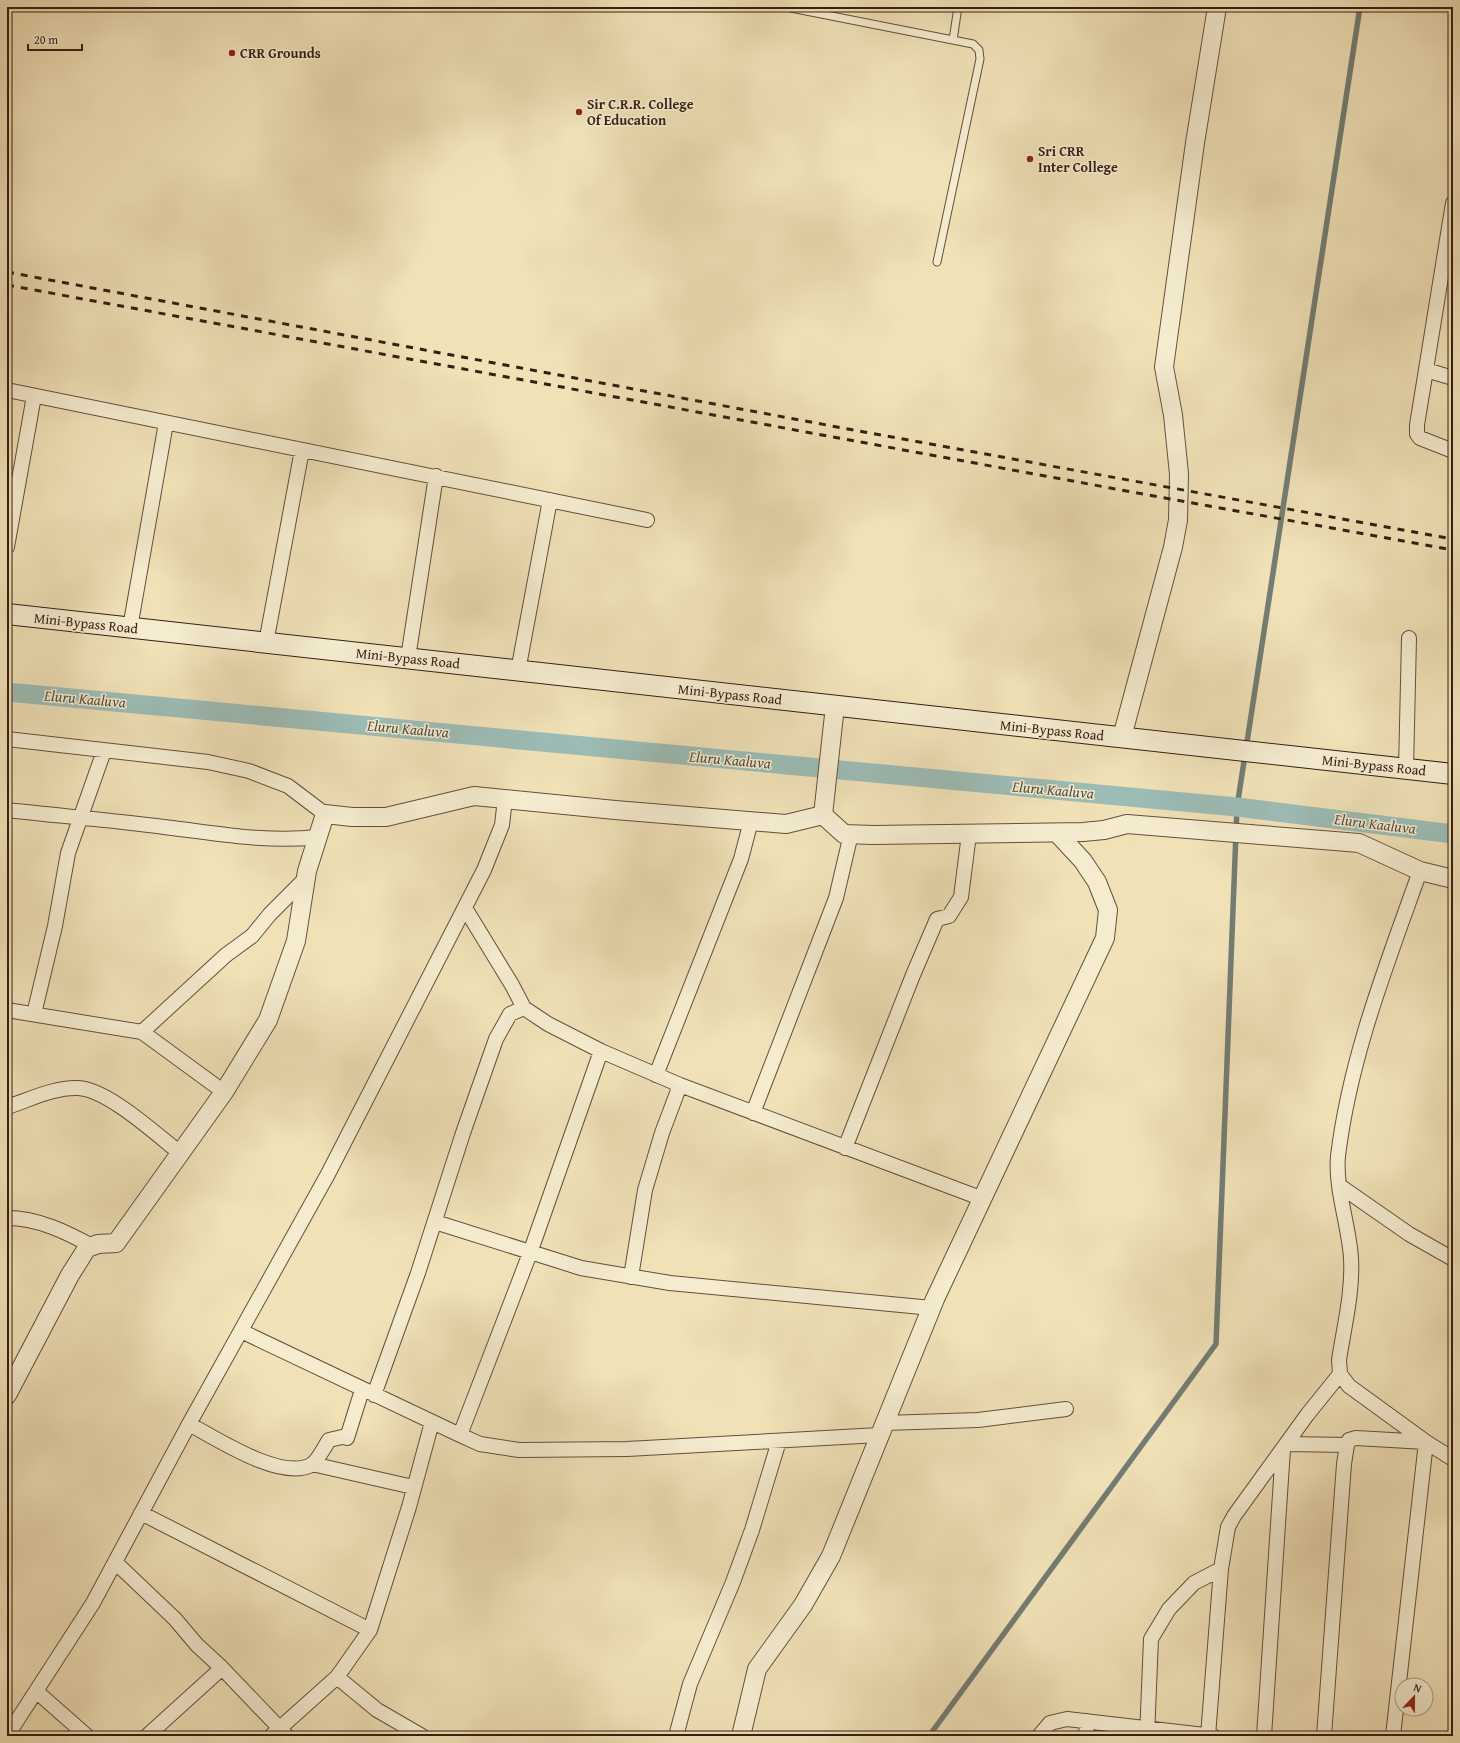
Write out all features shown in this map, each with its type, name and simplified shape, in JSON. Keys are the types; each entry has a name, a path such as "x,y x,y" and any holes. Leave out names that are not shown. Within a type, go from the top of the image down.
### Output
{"main road":[{"name":"Mini-Bypass Road","path":"7,614 1453,774"}],"street":[{"path":"1126,738 1173,547 1178,520 1179,474 1177,448 1173,415 1164,367 1195,143 1217,7"},
{"path":"1453,203 1417,425 1417,434 1420,438 1453,451"},
{"path":"1426,370 1453,378"},
{"path":"7,390 647,520"},
{"path":"7,548 34,396"},
{"path":"130,628 166,422"},
{"path":"266,643 302,450"},
{"path":"408,658 436,476"},
{"path":"518,671 550,500"},
{"path":"1406,769 1409,638"},
{"path":"823,815 835,706"},
{"path":"7,738 104,751 208,762 249,771 288,786 325,814 352,817 386,816 474,796 786,824 823,815"},
{"path":"34,1014 55,926 68,854 104,751"},
{"path":"7,1736 93,1603 189,1424 328,1174 484,870 502,825 505,799"},
{"path":"7,810 164,827 236,838 293,840 318,837"},
{"path":"7,1395 70,1274 87,1248 92,1246 116,1244 224,1092 268,1020 296,941 306,878 325,814"},
{"path":"823,815 844,834 1057,833 1104,830 1127,824 1359,843 1420,871 1453,879"},
{"path":"656,1075 741,859 751,821"},
{"path":"741,1736 757,1669 803,1605 831,1556 881,1429 932,1308 1105,938 1108,910 1097,882 1083,861 1057,833"},
{"path":"753,1113 836,898 852,834"},
{"path":"845,1148 913,975 937,919 949,916 960,897 969,834"},
{"path":"1420,871 1359,1049 1351,1081 1338,1158 1340,1186 1351,1256 1352,1274 1339,1360 1340,1374 1349,1386 1426,1442 1453,1459"},
{"path":"142,1032 215,965 252,936 270,914 306,878"},
{"path":"465,908 512,985 524,1008 548,1024 601,1051 680,1085 983,1199"},
{"path":"189,1424 256,1460 281,1468 302,1468 312,1464 329,1440 342,1437 347,1438 368,1392 418,1272 462,1133 496,1039 510,1014 524,1008"},
{"path":"7,1010 142,1032 224,1092"},
{"path":"460,1435 530,1253 601,1051"},
{"path":"631,1276 645,1190 662,1133 680,1085"},
{"path":"7,1107 56,1091 78,1088 97,1093 123,1108 180,1153"},
{"path":"1340,1186 1409,1234 1453,1259"},
{"path":"7,1218 37,1222 63,1230 92,1246"},
{"path":"435,1222 581,1268 670,1283 932,1308"},
{"path":"241,1331 480,1444 519,1450 627,1449 779,1441 1066,1409"},
{"path":"1039,1736 1050,1723 1067,1719 1087,1721 1147,1732 1210,1736 1221,1569 1228,1528 1234,1516 1307,1415 1340,1374"},
{"path":"115,1562 175,1619 197,1646 222,1668 279,1733 337,1677 370,1630 409,1507 413,1487 432,1422"},
{"path":"1324,1736 1344,1464 1347,1445 1349,1440 1356,1438 1426,1442"},
{"path":"676,1736 690,1684 733,1582 752,1530 779,1441"},
{"path":"1393,1736 1426,1442"},
{"path":"1285,1446 1347,1445"},
{"path":"1264,1736 1285,1446"},
{"path":"312,1464 413,1487"},
{"path":"141,1513 370,1630"},
{"path":"1147,1732 1152,1640 1169,1609 1194,1583 1221,1569"},
{"path":"147,1736 222,1668"},
{"path":"337,1677 377,1710 422,1736"},
{"path":"36,1691 87,1736"},
{"path":"1086,1736 1087,1721"}],"lane":[{"path":"789,7 972,44 979,50 980,59 937,262"},
{"path":"953,40 958,7"}],"waterway":[{"path":"929,1736 1216,1344 1237,807 1360,7"},
{"name":"Eluru Kaaluva","path":"7,692 1237,807 1453,834"}],"railway":[{"path":"7,272 864,432 1453,539"},
{"path":"7,285 1453,550"}],"place":[{"name":"CRR Grounds","path":"232,53"},
{"name":"Sir C.R.R. College Of Education","path":"579,112"},
{"name":"Sri CRR Inter College","path":"1030,159"}]}
